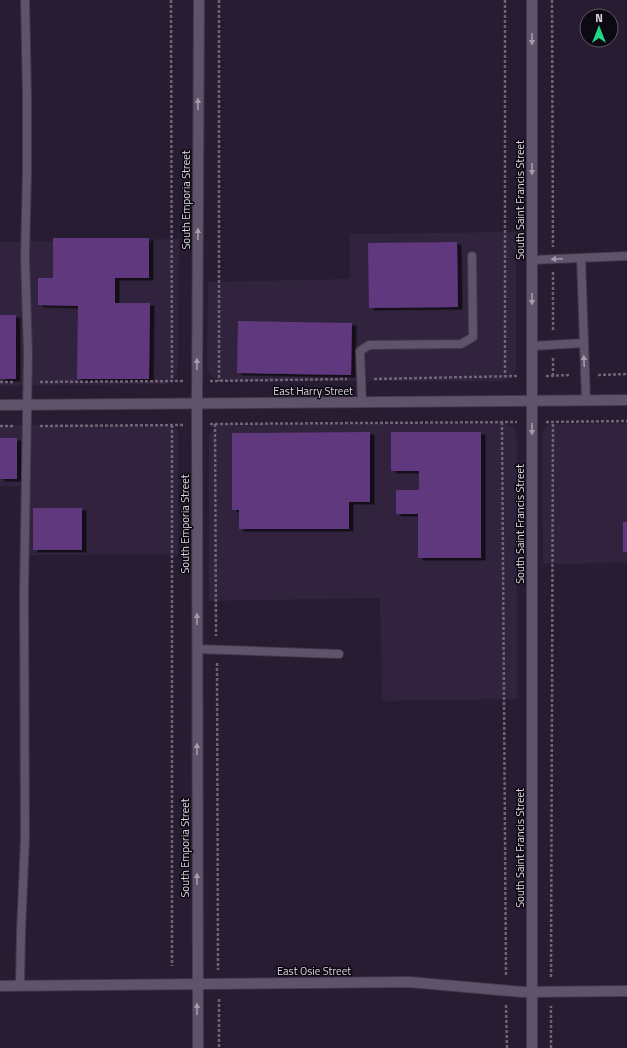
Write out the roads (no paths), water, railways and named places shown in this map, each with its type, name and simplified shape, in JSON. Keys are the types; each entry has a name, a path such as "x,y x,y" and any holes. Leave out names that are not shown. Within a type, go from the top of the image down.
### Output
{"street":[{"name":"South Emporia Street","path":"198,1048 196,404 199,0"},
{"name":"South Saint Francis Street","path":"532,0 532,1048"},
{"name":"East Harry Street","path":"0,405 627,400"},
{"name":"East Osie Street","path":"0,986 409,982 532,992 627,991"}],"lane":[{"path":"20,985 25,838 24,593 28,382 25,258 28,173 28,95 25,0"},
{"path":"362,402 360,351 369,345 462,344 473,337 472,256"},
{"path":"532,260 627,256"},
{"path":"581,258 586,400"},
{"path":"532,346 584,342"},
{"path":"197,649 339,654"}]}
